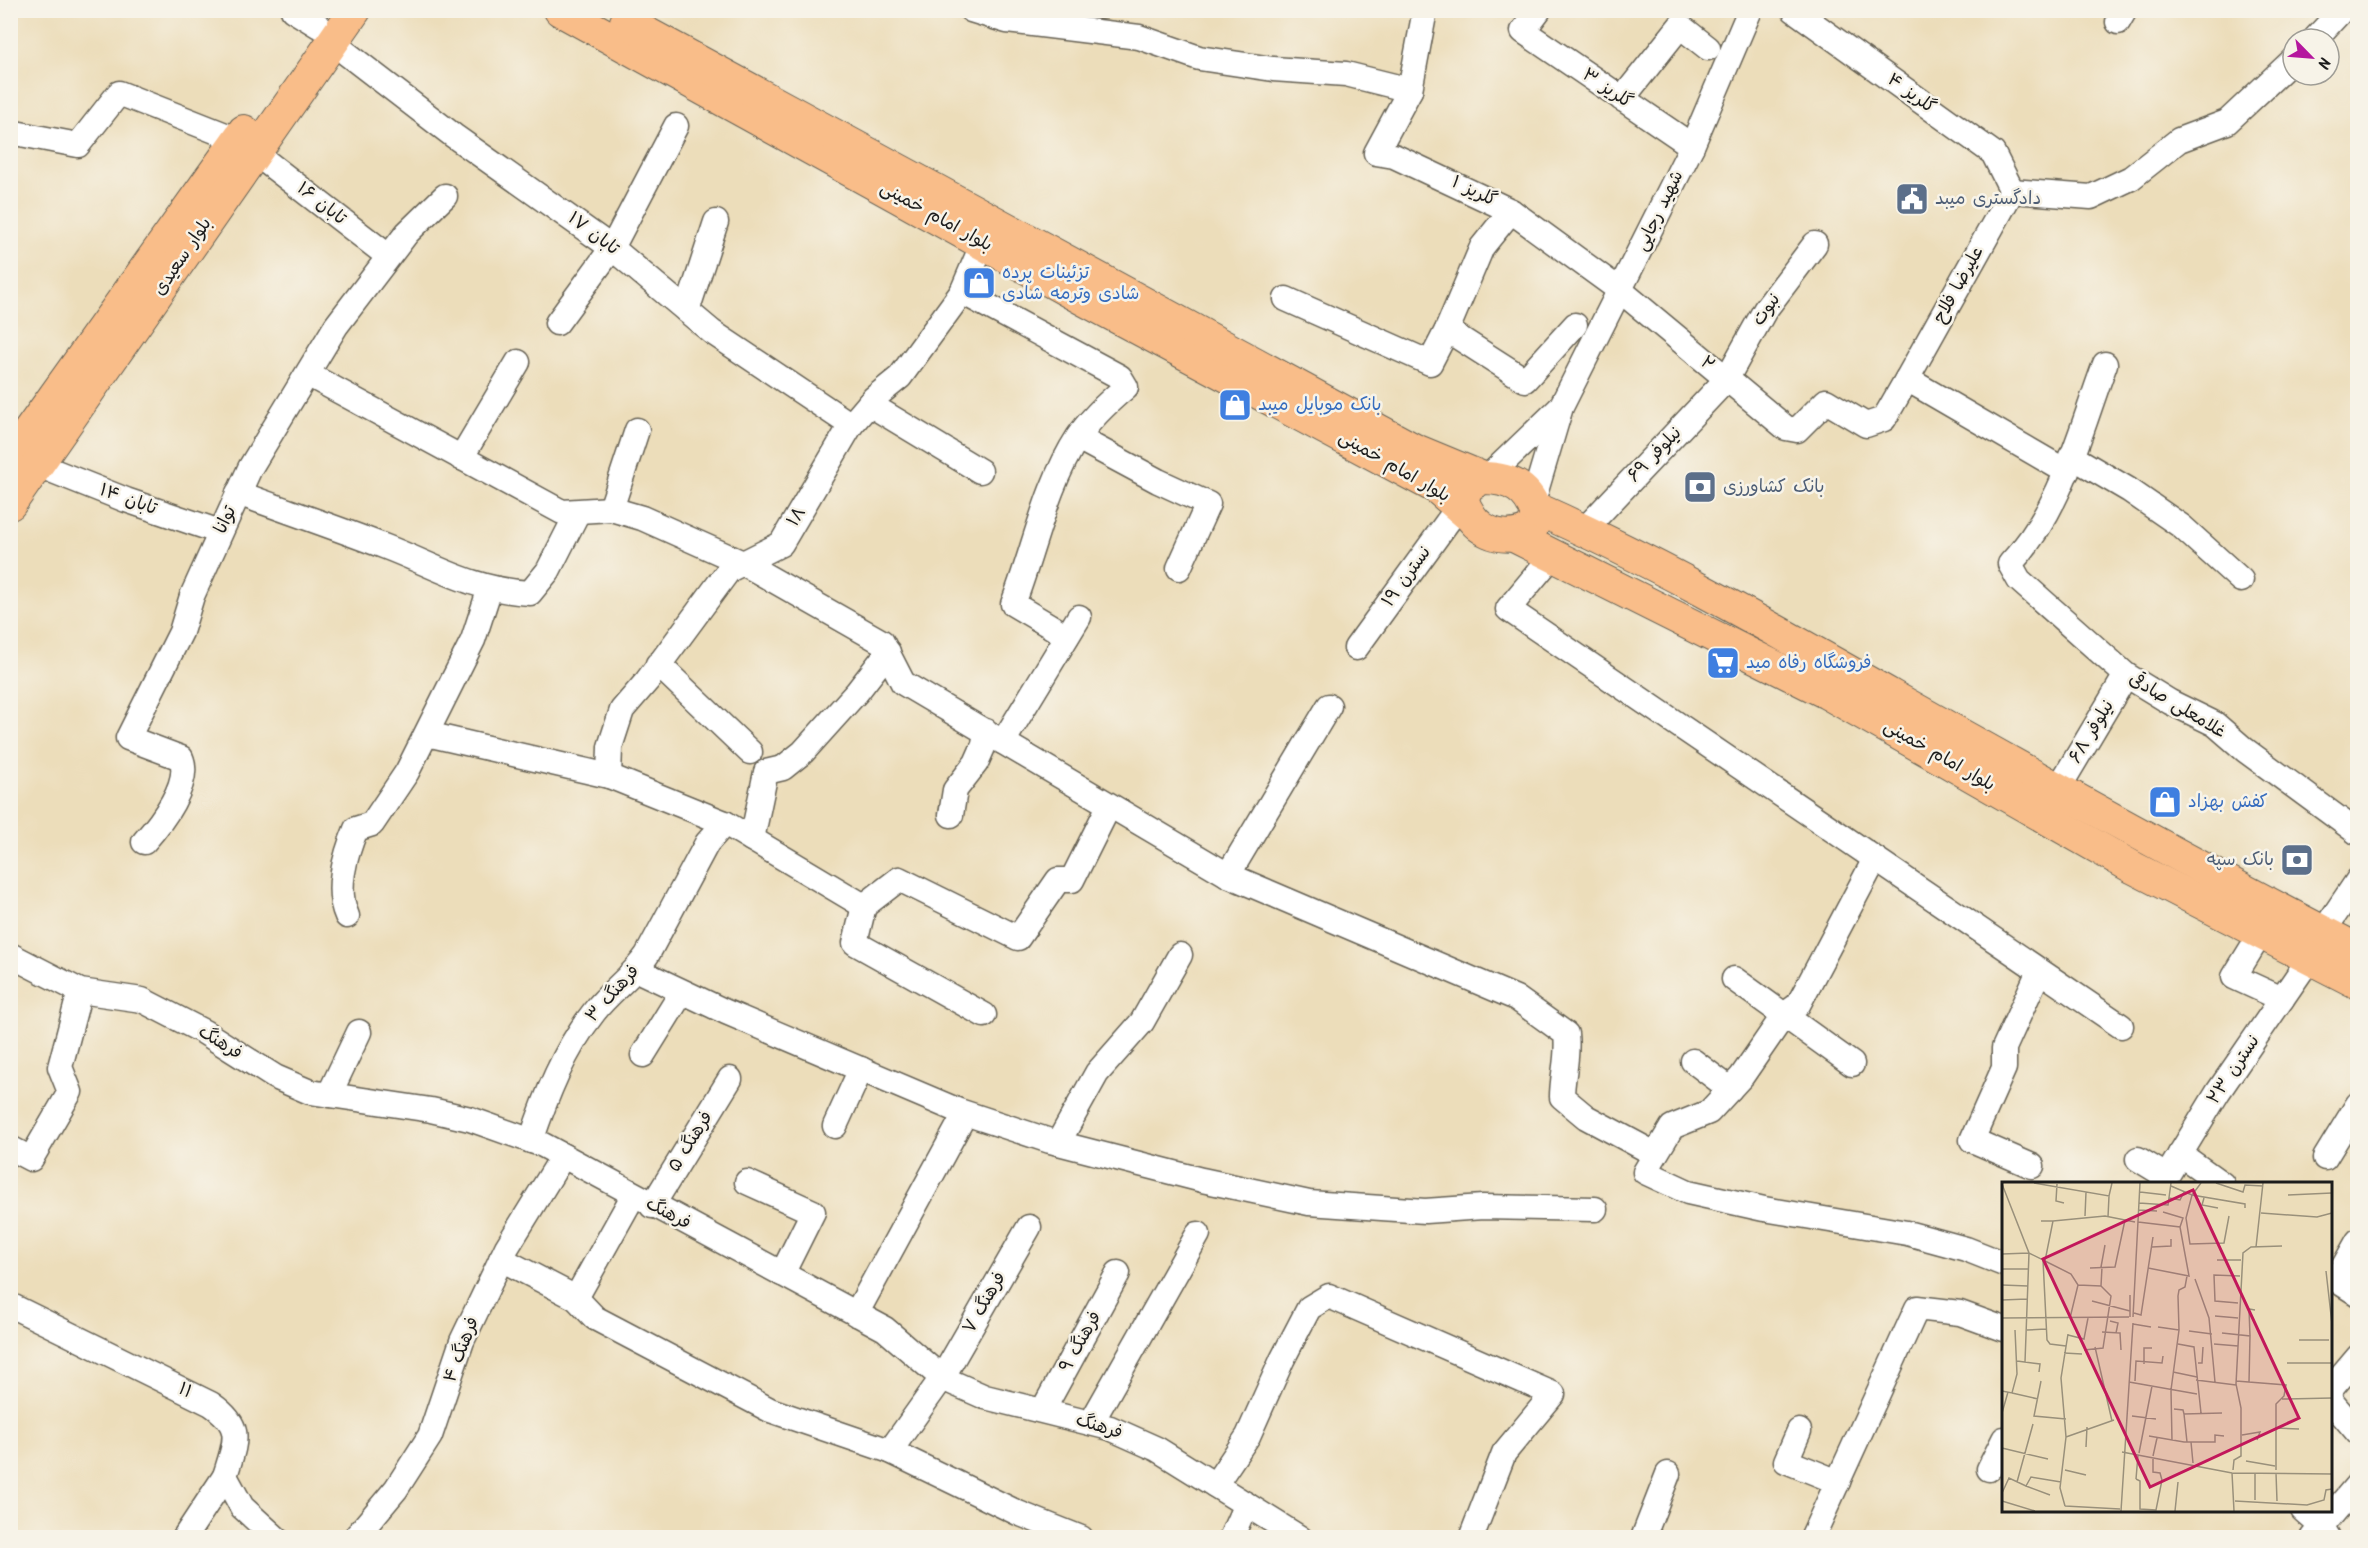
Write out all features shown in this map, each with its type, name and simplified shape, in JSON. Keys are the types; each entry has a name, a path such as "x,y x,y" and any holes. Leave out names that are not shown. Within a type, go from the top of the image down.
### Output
{"main road":[{"name":"بلوار سعیدی","path":"10,504 24,462 246,146 318,22 355,10"},
{"name":"بلوار امام خمینی","path":"560,10 983,243 1437,488 1463,509"},
{"name":"بلوار امام خمینی","path":"605,10 1413,449 1485,478"},
{"path":"1485,478 1502,478 1521,487 1534,504 1537,516 1531,530 1516,537 1498,536 1479,528 1463,509 1462,498 1469,484 1485,478"},
{"name":"بلوار امام خمینی","path":"1534,504 1792,640 2180,859 2316,945 2358,983"},
{"name":"بلوار امام خمینی","path":"1516,537 1827,693 2134,868 2260,933 2316,945 2358,950"}],"street":[{"path":"971,10 1007,21 1139,37 1199,58 1273,69 1346,74 1410,90 1425,10"},
{"name":"گلریز ۳","path":"1539,10 1523,31 1692,146"},
{"name":"شهید رجایی","path":"1561,407 1692,146 1750,10"},
{"name":"گلریز ۴","path":"1794,10 1993,153 2012,191"},
{"path":"2327,27 2344,10 2358,19"},
{"name":"تابان ۱۷","path":"318,22 454,136 612,248 712,332 851,425"},
{"path":"1622,99 1680,26 1708,48"},
{"path":"2012,191 2091,197 2131,178 2179,141 2227,122 2281,71"},
{"name":"گلریز ۱","path":"1410,90 1376,153 1394,156 1511,211 1621,291"},
{"name":"تابان ۱۶","path":"10,132 78,145 119,93 246,146 388,256"},
{"path":"557,323 612,248 676,126"},
{"name":"علیرضا فلاح","path":"1797,430 1826,401 1866,425 1884,419 2012,191"},
{"name":"توانا","path":"144,842 169,808 181,784 185,767 181,758 128,738 181,632 192,596 238,492 250,468 309,375 336,326 407,232 445,196"},
{"path":"1286,299 1430,363 1447,330 1482,247 1511,211"},
{"path":"687,311 716,222"},
{"name":"۱۸","path":"609,776 610,747 622,710 729,570 781,544 851,425 869,404 900,377 962,292 983,243"},
{"name":"نبوت","path":"1726,380 1765,310 1815,244"},
{"name":"۲","path":"1621,291 1786,428 1797,430"},
{"path":"951,815 955,790 976,763 984,745 995,736 1073,626 1013,604 1048,502 1078,438 1100,411 1126,387 1120,377 962,292"},
{"path":"1447,330 1525,380 1575,325"},
{"path":"461,458 518,362"},
{"path":"2069,464 2105,364"},
{"path":"309,375 562,512 611,509 642,518 745,564 882,642 903,683 1228,874 1516,998 1566,1034 1569,1056 1562,1078 1562,1097 1586,1117 1655,1154"},
{"path":"1907,379 2069,464 2129,490 2181,526 2241,580"},
{"name":"نیلوفر ۶۹","path":"1584,530 1726,380"},
{"path":"869,404 980,471"},
{"path":"1485,478 1561,407"},
{"path":"1534,504 1561,407"},
{"path":"611,509 637,430"},
{"path":"1078,438 1158,482 1208,504 1179,568"},
{"name":"تابان ۱۴","path":"24,462 220,532"},
{"name":"غلامعلی صادقی","path":"2069,464 2063,484 2031,541 2010,564 2019,580 2126,675 2170,702 2215,724 2245,750 2358,833"},
{"path":"238,492 387,547 461,580 490,588 530,593 548,571 578,512"},
{"name":"نسترن ۱۹","path":"1356,648 1463,509"},
{"path":"1553,555 1508,609 2121,1026"},
{"path":"347,916 340,901 343,871 356,830 372,824 407,772 427,734 441,699 473,640 490,588"},
{"path":"752,839 766,772 783,768 803,752 857,692 888,652"},
{"path":"658,664 750,752"},
{"name":"نیلوفر ۶۸","path":"2058,789 2126,675"},
{"path":"1228,874 1329,706"},
{"path":"427,734 609,776 725,823 864,906"},
{"path":"984,1015 855,943 864,906 899,879 1018,938 1058,880 1072,880 1109,806"},
{"name":"فرهنگ ۳","path":"531,1141 546,1097 567,1055 593,1014 613,989 637,970 707,843 725,823"},
{"path":"1875,859 1798,1005 1784,1015 1730,1089 1709,1112 1672,1127 1645,1172 1688,1192 1764,1209 1907,1233 1966,1249 2002,1263"},
{"name":"نسترن ۲۳","path":"2164,1180 2358,880"},
{"path":"2260,933 2234,977 2282,999"},
{"name":"فرهنگ","path":"10,955 80,991 142,1000 204,1032 275,1077 310,1092 431,1110 470,1119 531,1141 885,1329 942,1378 986,1397 1092,1423 1157,1449 1300,1538"},
{"path":"1058,1143 1097,1073 1142,1022 1180,955"},
{"path":"637,970 682,992 965,1114 1058,1143 1309,1203 1425,1210 1483,1207 1595,1209"},
{"path":"2032,1166 1972,1140 2004,1068 2004,1048 2039,971"},
{"path":"1734,979 1852,1064"},
{"path":"10,1148 31,1159 70,1092 60,1067 80,991"},
{"path":"643,1055 682,992"},
{"path":"329,1095 359,1032"},
{"path":"1693,1061 1730,1089"},
{"path":"834,1126 861,1069"},
{"name":"فرهنگ ۵","path":"576,1298 642,1201 730,1079"},
{"path":"2325,1158 2358,1104"},
{"path":"856,1314 965,1114"},
{"path":"2180,1154 2219,1182"},
{"name":"فرهنگ ۴","path":"355,1538 396,1489 430,1436 462,1341 501,1259 563,1156"},
{"path":"2138,1159 2164,1180"},
{"path":"747,1182 813,1212 782,1274"},
{"name":"فرهنگ ۷","path":"890,1451 942,1378 1029,1227"},
{"path":"1092,1423 1198,1234"},
{"path":"2358,1241 2336,1280 2358,1294"},
{"path":"501,1259 576,1298 595,1318 770,1410 890,1451 1018,1513 1081,1538"},
{"name":"فرهنگ ۹","path":"1043,1410 1118,1274"},
{"path":"1215,1485 1248,1436 1281,1360 1309,1308 1329,1296 1553,1394 1504,1453 1471,1538"},
{"name":"۱۱","path":"10,1305 211,1404 229,1416 235,1430 225,1476"},
{"path":"1812,1538 1917,1308 1960,1313 2002,1328"},
{"path":"2332,1389 2358,1357"},
{"path":"2332,1401 2358,1433"},
{"path":"1799,1431 1786,1461 1838,1482"},
{"path":"1989,1469 2002,1443"},
{"path":"1643,1538 1668,1474"},
{"path":"184,1538 225,1476 242,1507 276,1538"},
{"path":"2304,1512 2320,1534 2358,1484"},
{"path":"1231,1538 1246,1504"}],"place":[{"name":"دادگستری میبد","path":"1912,199"},
{"name":"تزئینات پرده شادی وترمه شادی","path":"979,283"},
{"name":"بانک موبایل میبد","path":"1235,405"},
{"name":"بانک کشاورزی","path":"1700,487"},
{"name":"فروشگاه رفاه مید","path":"1723,663"},
{"name":"کفش بهزاد","path":"2165,802"},
{"name":"بانک سپه","path":"2297,860"}]}
